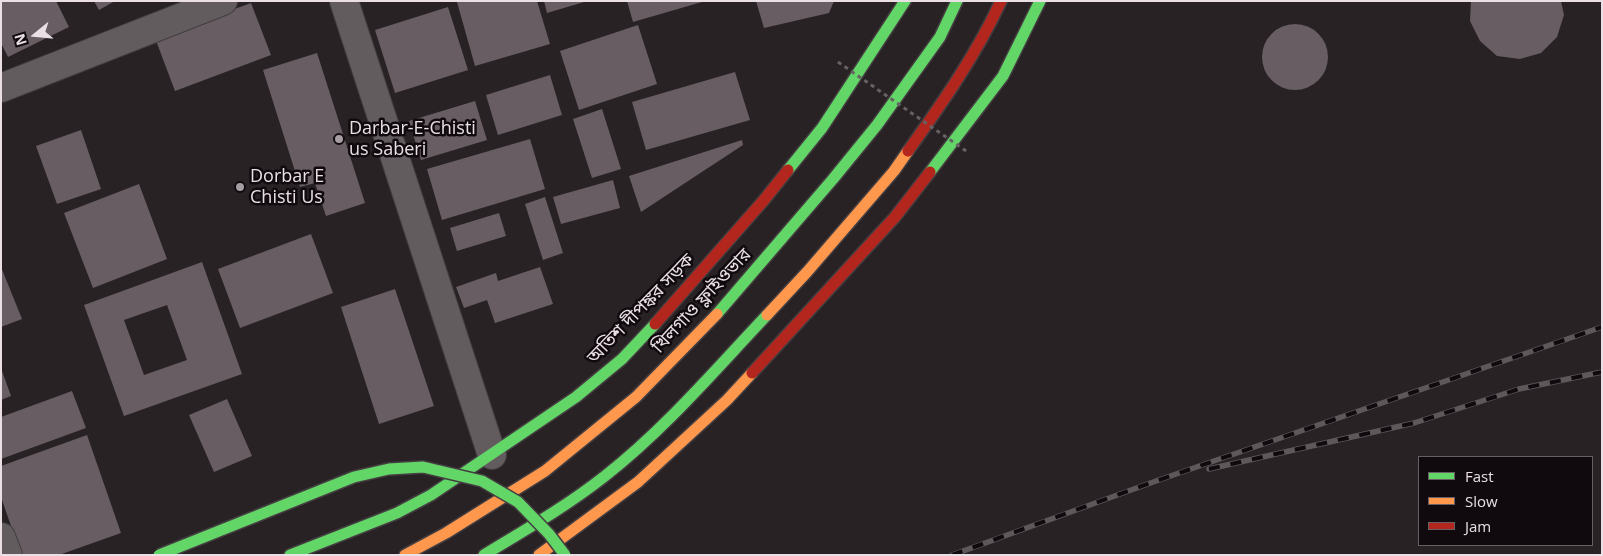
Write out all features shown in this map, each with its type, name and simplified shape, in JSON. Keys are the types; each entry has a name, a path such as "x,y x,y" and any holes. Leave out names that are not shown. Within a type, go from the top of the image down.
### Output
{"main road":[{"name":"অতিশ দীপঙ্কর সড়ক","path":"290,555 397,513 431,495 582,392 622,359 662,317 764,200 822,128 905,1"},
{"name":"খিলগাও ফ্লাইওভার","path":"405,555 446,533 545,471 636,397 718,314 877,125 940,37 957,1"},
{"path":"484,555 549,516 605,476 671,418 808,272 894,171 952,89 988,29 1001,1"},
{"path":"539,555 638,482 726,400 895,217 1003,76 1040,1"},
{"path":"159,555 354,477 389,469 423,467 482,481 518,502 550,534 565,555"}],"street":[{"path":"1,88 223,1"},
{"path":"348,2 492,455"},
{"path":"1,537 8,555"}],"path":[{"path":"838,62 968,154"}],"building":[{"path":"1,1 56,1 69,27 8,57 1,43"},
{"path":"94,1 115,1 99,10"},
{"path":"537,1 550,44 475,66 457,2"},
{"path":"544,1 584,1 584,2 547,13"},
{"path":"627,1 702,1 702,2 633,22"},
{"path":"756,1 834,1 829,13 764,28"},
{"path":"1471,1 1561,1 1564,15 1557,37 1541,53 1520,59 1497,56 1480,41 1470,21"},
{"path":"251,3 271,55 175,91 155,38"},
{"path":"448,7 468,70 395,93 375,30"},
{"path":"1295,24 1308,27 1318,34 1325,44 1328,57 1325,70 1318,80 1308,87 1295,90 1282,87 1272,80 1265,70 1262,57 1265,44 1272,34 1282,27"},
{"path":"638,25 657,84 579,110 560,51"},
{"path":"317,53 365,203 326,216 315,183 300,187 263,70"},
{"path":"735,72 750,120 646,150 632,102"},
{"path":"550,75 562,115 498,135 486,95"},
{"path":"475,101 487,140 421,160 409,121"},
{"path":"602,109 621,169 592,178 573,119"},
{"path":"81,130 101,189 57,204 36,146"},
{"path":"530,139 545,189 442,220 427,169"},
{"path":"742,140 743,145 641,212 629,176"},
{"path":"613,180 620,208 561,224 553,197"},
{"path":"139,184 167,259 93,288 64,213"},
{"path":"545,197 563,253 543,260 525,204"},
{"path":"499,213 506,236 457,251 450,228"},
{"path":"311,234 333,293 240,328 218,269"},
{"path":"202,262 242,374 124,416 84,305","holes":["167,305 187,360 144,375 124,320"]},
{"path":"1,267 22,319 1,327"},
{"path":"540,267 553,304 495,323 487,300 464,308 456,287 496,273 498,281"},
{"path":"395,289 434,406 379,424 341,307"},
{"path":"1,368 11,396 1,400"},
{"path":"72,391 86,428 1,459 1,417"},
{"path":"227,399 252,456 214,472 189,415"},
{"path":"87,435 121,533 59,555 21,555 1,497 1,466"}],"railway":[{"path":"952,555 1156,481 1602,327"},
{"path":"1209,469 1414,423 1519,389 1602,372"}],"traffic: fast":[{"path":"788,170 822,128 905,1"},
{"path":"717,314 877,125 940,37 957,1"},
{"path":"930,172 1003,76 1040,1"},
{"path":"484,555 576,497 627,458 669,419 767,315"},
{"path":"290,555 397,513 431,495 576,397 622,359 655,324"},
{"path":"159,555 354,477 389,469 423,467 482,481 518,502 549,534 565,555"}],"traffic: slow":[{"path":"767,315 807,272 894,171 908,151"},
{"path":"405,555 446,533 545,471 636,397 717,314"},
{"path":"539,555 638,482 727,400 752,373"}],"traffic: jam":[{"path":"908,151 970,59 1001,1"},
{"path":"655,324 788,170"},
{"path":"752,373 895,217 930,172"}],"place":[{"name":"Darbar-E-Chisti us Saberi","path":"339,139"},
{"name":"Dorbar E Chisti Us","path":"240,187"}]}
